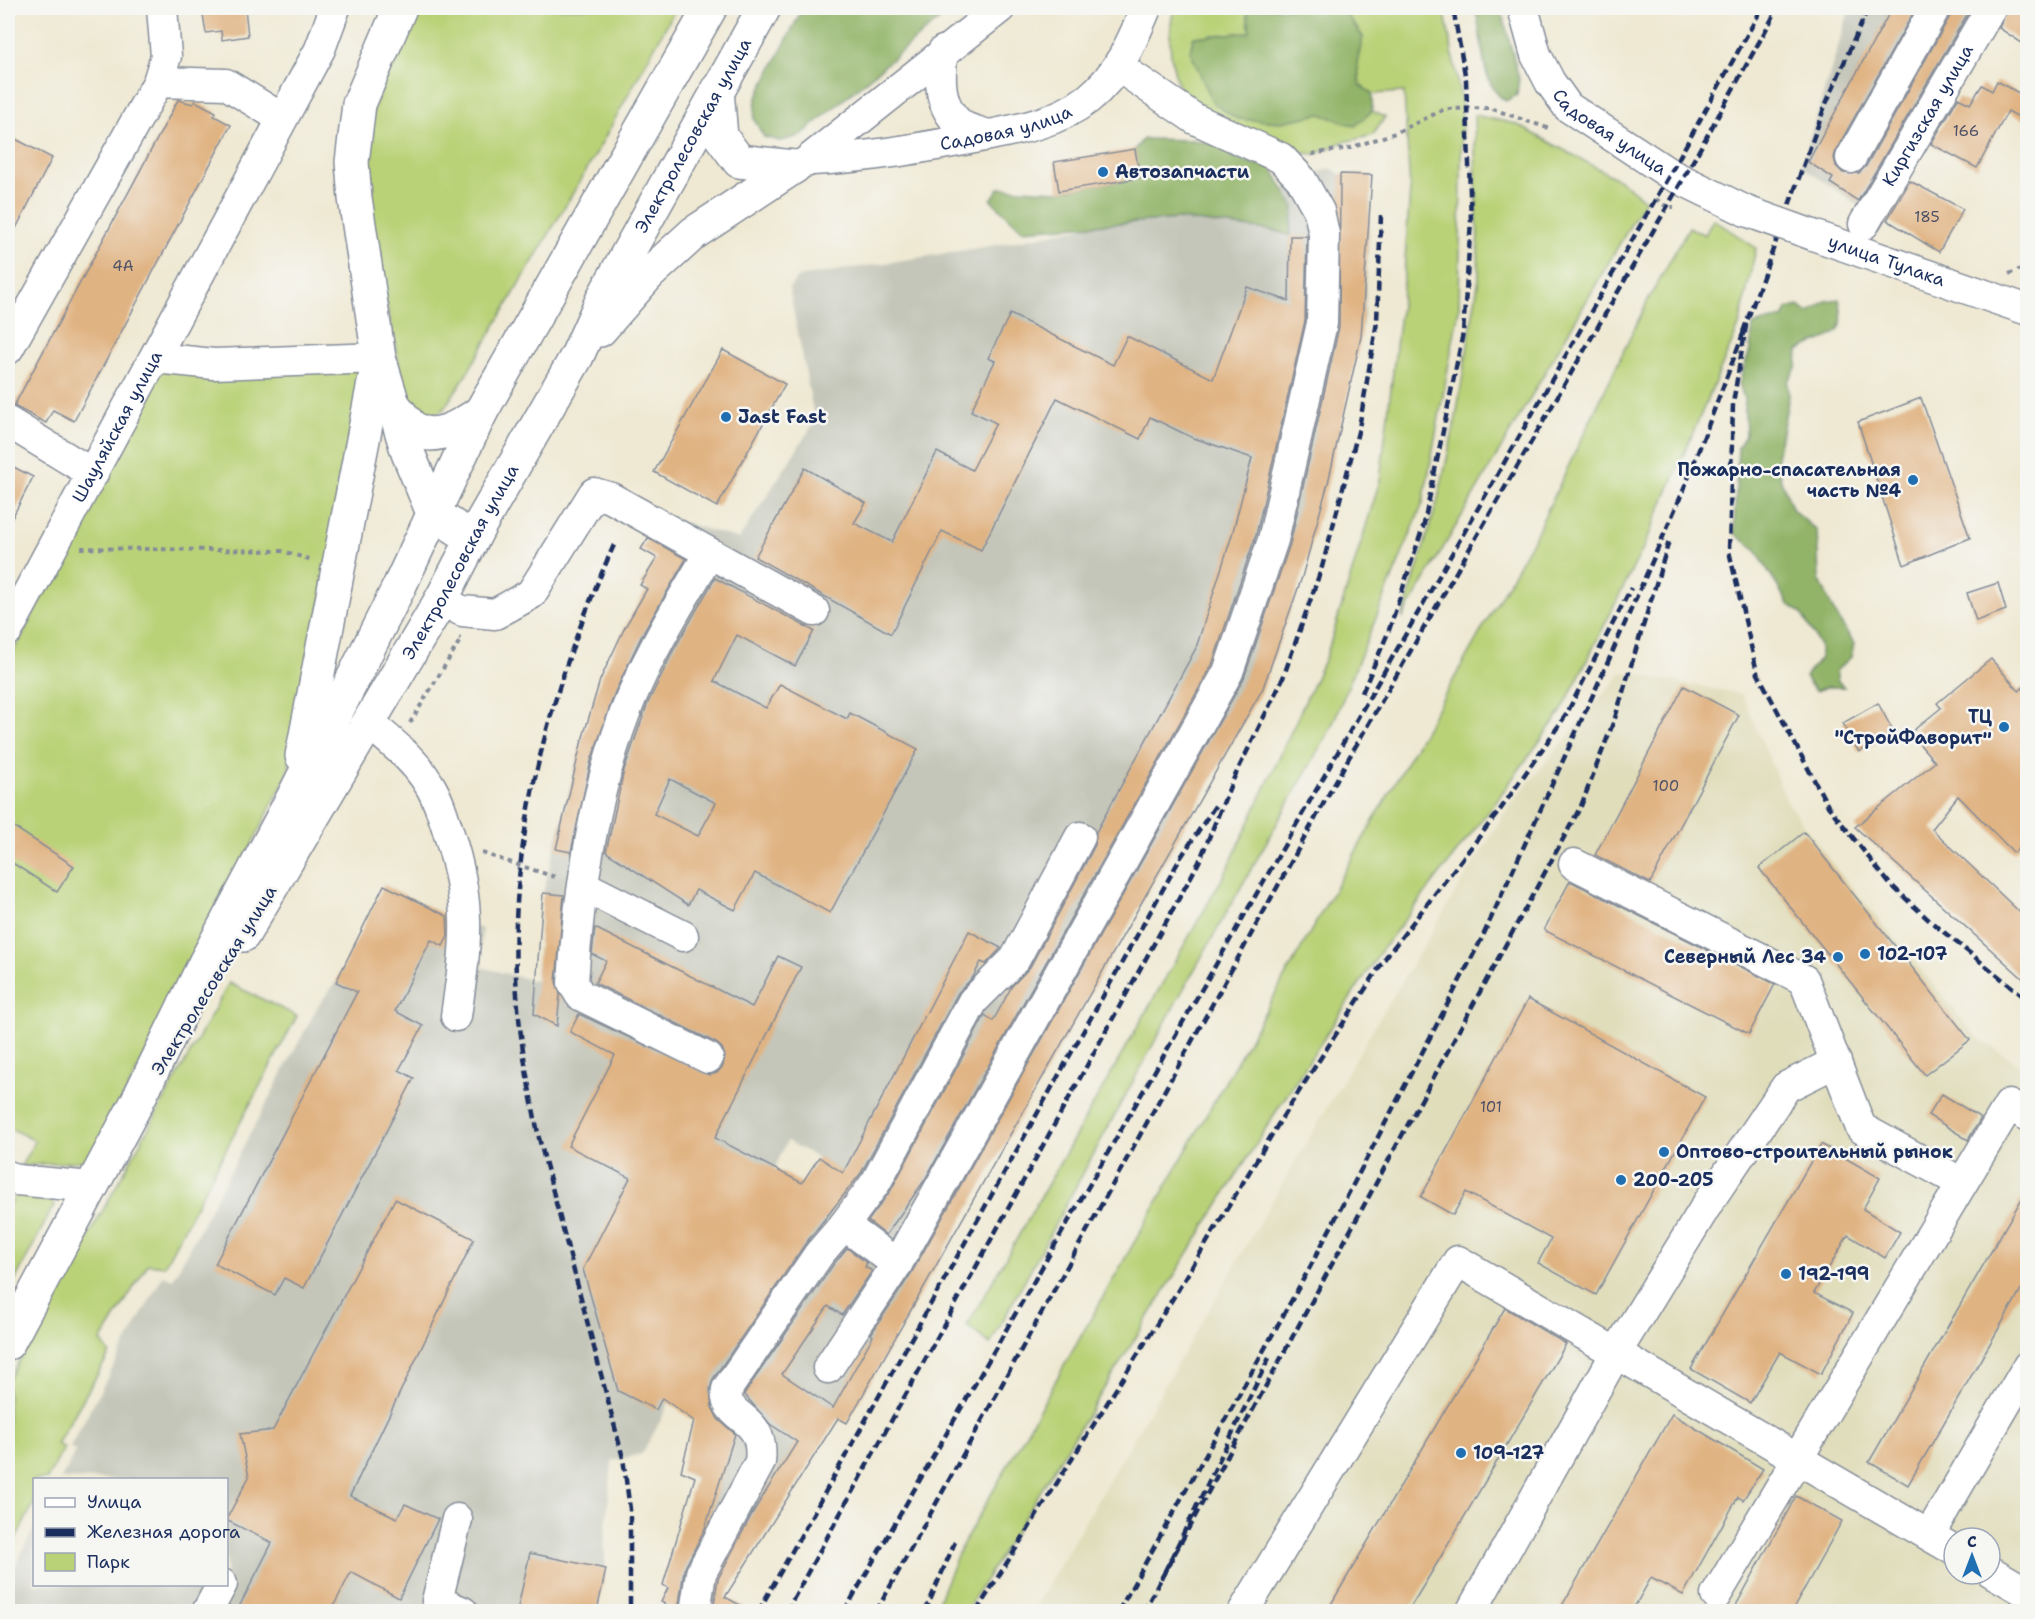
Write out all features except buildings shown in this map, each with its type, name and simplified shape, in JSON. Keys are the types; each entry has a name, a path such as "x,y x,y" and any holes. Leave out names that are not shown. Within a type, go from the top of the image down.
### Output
{"main road":[{"path":"400,8 359,104 352,162 379,358 392,403 408,453 433,513 472,538"},
{"name":"Электролесовская улица","path":"10,1333 136,1104 206,961 295,794 392,603 481,412 710,8"},
{"name":"Электролесовская улица","path":"136,1104 223,969 435,611 472,538 578,356 604,296 764,8"},
{"path":"717,90 722,137 739,161 802,164"},
{"path":"578,356 650,274 694,233 802,164"},
{"path":"295,794 379,358"},
{"path":"392,403 412,428 430,433 453,431 481,412"}],"street":[{"path":"8,349 158,82 166,56 162,8"},
{"path":"155,358 281,118 320,49 335,8"},
{"path":"802,164 1000,8"},
{"path":"828,1368 897,1264 1228,672 1273,540 1322,323 1325,280 1324,234 1319,211 1301,178 1281,158 1195,119 1125,55 1123,8"},
{"name":"Садовая улица","path":"802,164 856,158 987,135 1046,122 1073,110 1090,97 1125,55 1146,8"},
{"name":"Садовая улица","path":"1523,8 1536,55 1550,82 1568,107 1670,174 1746,211"},
{"path":"1851,158 1935,8"},
{"name":"Киргизская улица","path":"1864,224 1991,8"},
{"path":"943,51 939,75 941,94 950,112 962,126 987,135"},
{"path":"158,82 226,84 281,118"},
{"name":"улица Тулака","path":"1746,211 2028,310"},
{"name":"Шауляйская улица","path":"8,630 155,358 214,364 379,358"},
{"path":"8,422 93,474"},
{"path":"435,611 462,610 495,614 531,594 594,493 611,498 814,610"},
{"path":"708,1058 580,995 573,983 584,886 602,790 630,699 656,644 709,554"},
{"path":"368,722 412,761 429,784 453,845 466,899 467,924 456,1016"},
{"path":"696,1611 701,1573 760,1462 762,1447 757,1430 729,1407 725,1397 727,1389 819,1254 876,1182 973,1001 1015,959 1080,837"},
{"path":"1574,864 1804,980 1861,1128 1962,1183"},
{"path":"584,886 683,936"},
{"path":"1471,1611 1616,1353 1712,1198 1786,1087 1836,1062"},
{"path":"1716,1595 2008,1105 2028,1116"},
{"path":"8,1176 17,1180 91,1187"},
{"path":"844,1225 897,1264"},
{"path":"1243,1611 1458,1261 1942,1543"},
{"path":"1929,1535 2028,1366"},
{"path":"457,1520 437,1601 463,1611"},
{"path":"2002,1578 2028,1593"},
{"path":"207,1611 221,1586"}],"path":[{"path":"1281,158 1350,148 1395,133 1445,109 1490,108 1544,126 1554,132"},
{"path":"1647,192 1667,207 1677,207"},
{"path":"52,548 282,551 309,558 337,573"},
{"path":"396,747 461,639 435,611"},
{"path":"453,845 584,886"}],"shaded area":[{"path":"1850,8 1980,8 1867,211 1801,166"},
{"path":"1331,168 1340,174 1372,175 1365,307 1361,337 1302,577 1263,688 847,1423 837,1418 725,1597 742,1606 739,1611 666,1611 668,1606 661,1602 668,1588 663,1585 695,1478 681,1471 694,1422 688,1417 706,1358 809,1185 804,1180 818,1158 787,1141 662,1418 642,1454 612,1461 604,1546 606,1569 597,1611 8,1612 8,1580 33,1531 33,1586 228,1586 228,1478 62,1478 76,1451 70,1447 163,1275 173,1279 318,1006 336,982 384,885 455,920 482,929 480,967 536,981 543,893 581,744 600,680 625,627 647,589 640,585 657,558 641,549 663,516 739,539 815,421 789,288 798,277 1003,244 1244,194 1277,230 1287,183"},
{"name":"Оптово-строительный рынок","path":"1622,672 1742,694 1788,803 1840,873 1977,1037 2027,1069 2027,1611 1032,1612 1377,1022 1508,807"}],"green space":[{"path":"413,8 676,8 593,159 466,375 443,410 429,416 416,412 406,399 363,190 368,122"},
{"path":"803,8 953,8 800,136 780,141 764,137 754,119 756,99"},
{"path":"1174,8 1241,8 1247,11 1250,32 1194,37 1190,51 1281,122 1320,113 1355,126 1372,111 1385,117 1373,135 1340,143 1316,154 1286,152 1182,97 1175,75 1170,42"},
{"path":"1241,8 1331,8 1347,15 1363,37 1357,62 1360,85 1372,94 1372,111 1355,126 1320,114 1281,122 1237,119 1213,103 1190,51 1194,37 1250,32 1247,11"},
{"path":"1331,8 1444,8 1462,105 1459,309 1423,503 1331,728 1179,997 990,1344 967,1326 1227,870 1327,654 1380,480 1403,288 1410,190 1404,92 1372,94 1360,85 1357,62 1363,37 1347,15"},
{"path":"1475,8 1501,8 1519,78 1517,95 1506,101 1497,94 1486,72"},
{"path":"1474,115 1516,124 1621,181 1645,200 1402,619 1437,503 1455,423 1479,278"},
{"path":"1143,139 1193,140 1224,146 1240,160 1272,168 1294,208 1290,236 1277,231 1178,219 1022,230 991,200 999,188 1059,191 1139,178 1135,149"},
{"path":"1713,219 1756,248 1739,326 1646,542 1561,712 1494,804 1383,948 1277,1110 966,1611 934,1611 959,1551 1535,536 1648,300 1689,227 1705,235"},
{"path":"1839,299 1841,323 1839,330 1798,351 1797,366 1788,381 1789,396 1777,457 1781,480 1793,510 1817,531 1819,578 1834,612 1854,644 1851,657 1836,671 1838,681 1844,687 1827,687 1815,691 1805,677 1820,658 1820,646 1801,613 1788,604 1756,550 1734,533 1738,447 1746,434 1744,398 1739,384 1750,350 1753,325 1784,317 1787,309 1799,306 1808,313 1826,301"},
{"path":"162,366 367,370 288,773 92,1160 21,1166 35,1141 8,1127 8,662"},
{"path":"229,983 297,1016 164,1266 148,1264 101,1341 110,1353 57,1444 64,1448 48,1478 33,1478 33,1505 8,1554 8,1381"},
{"path":"16,1192 48,1195 54,1205 8,1294 8,1209"}],"railway":[{"path":"1362,693 1388,633 1424,524 1463,333 1471,221 1466,80 1453,8"},
{"path":"844,1612 1670,174 1762,8"},
{"path":"876,1612 1347,761 1682,181 1778,8"},
{"path":"1743,332 1825,106 1868,8"},
{"path":"786,1612 1199,862 1231,784 1283,678 1322,567 1359,428 1377,322 1381,215"},
{"path":"1118,1612 1309,1269 1482,938 1684,489 1746,326 1733,403 1729,551 1757,672 1828,806 1889,883 1930,921 2028,1000"},
{"path":"1269,1358 1162,1577 1581,806 1615,718 1670,538"},
{"path":"614,545 573,648 540,755 520,865 516,921 516,976 524,1058 539,1138 623,1458 630,1509 630,1612"},
{"path":"976,1612 1175,1295 1285,1113 1386,957 1500,810 1566,715 1631,588"},
{"path":"758,1612 1181,857 1217,803"},
{"path":"925,1612 955,1542"},
{"path":"1143,1612 1162,1577"}],"place":[{"name":"Автозапчасти","path":"1103,172"},
{"name":"Jast Fast","path":"726,417"},
{"name":"Пожарно-спасательная часть №4","path":"1913,480"},
{"name":"ТЦ \"СтройФаворит\"","path":"2004,727"},
{"name":"102-107","path":"1865,954"},
{"name":"Северный Лес 34","path":"1838,957"},
{"name":"Оптово-строительный рынок","path":"1664,1152"},
{"name":"200-205","path":"1621,1180"},
{"name":"192-199","path":"1786,1274"},
{"name":"109-127","path":"1461,1453"}]}
